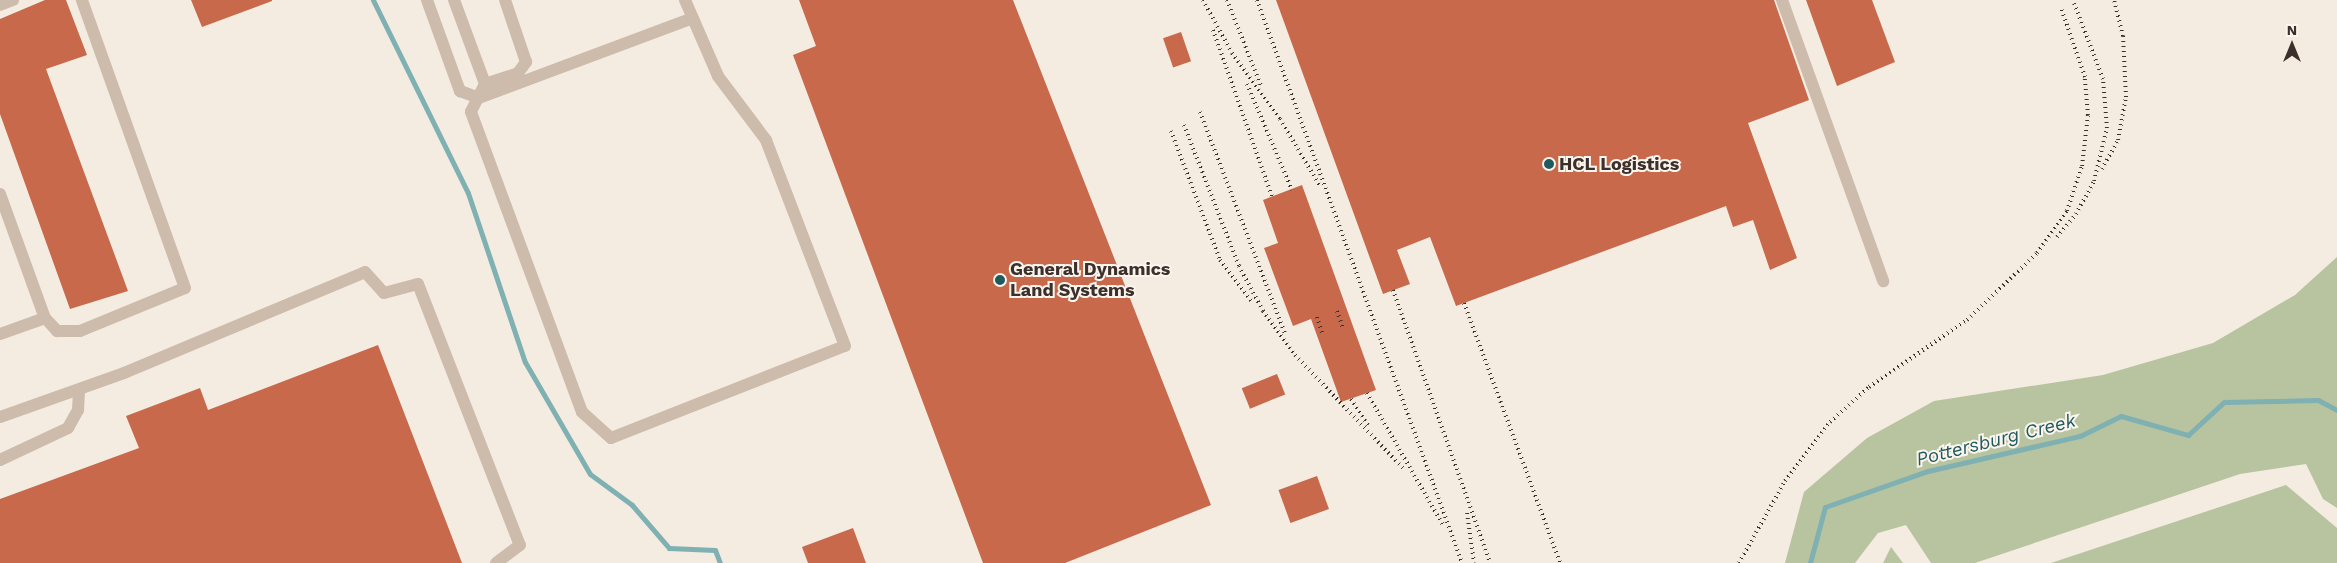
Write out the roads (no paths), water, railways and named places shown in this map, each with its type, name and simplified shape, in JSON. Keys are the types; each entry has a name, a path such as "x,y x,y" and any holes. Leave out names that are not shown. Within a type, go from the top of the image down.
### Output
{"lane":[{"path":"0,5 13,0"},
{"path":"1,198 45,318 58,331 80,331 185,288 82,0"},
{"path":"427,0 460,91 479,98 693,18"},
{"path":"454,0 485,84 471,112 582,412 611,438 845,346 766,140 718,76 685,0"},
{"path":"485,84 518,73 526,62 505,0"},
{"path":"1782,0 1882,281"},
{"path":"0,417 80,390 365,272 384,293 418,284 520,545 496,563"},
{"path":"0,334 45,318"},
{"path":"0,460 68,428 78,410 80,390"}],"waterway":[{"path":"373,0 468,193 525,362 590,474 632,505 669,548 715,550 720,563"},
{"name":"Pottersburg Creek","path":"1810,563 1825,507 1928,471 2080,436 2121,416 2188,435 2224,402 2318,400 2337,410"}],"railway":[{"path":"1203,0 1232,53 1280,119 1320,186"},
{"path":"1227,0 1261,86"},
{"path":"1257,0 1462,563"},
{"path":"2102,169 2118,140 2126,97 2123,36 2114,0"},
{"path":"2057,237 2076,214 2094,181 2107,128 2103,79 2074,3"},
{"path":"1739,563 1785,481 1830,422 1869,387 1967,320 2037,253 2067,211 2082,166 2088,115 2085,77 2061,8"},
{"path":"1213,30 1272,197"},
{"path":"1247,84 1292,190"},
{"path":"1200,112 1285,334"},
{"path":"1184,125 1239,266 1263,311 1295,355 1403,468"},
{"path":"1171,131 1220,260 1253,303"},
{"path":"1393,290 1490,563"},
{"path":"1464,303 1560,563"},
{"path":"1337,311 1343,328"},
{"path":"1317,317 1323,335"},
{"path":"1367,393 1443,525"},
{"path":"1351,399 1368,425"},
{"path":"1467,513 1474,563"}],"place":[{"name":"HCL Logistics","path":"1549,164"},
{"name":"General Dynamics Land Systems","path":"1000,280"}]}
